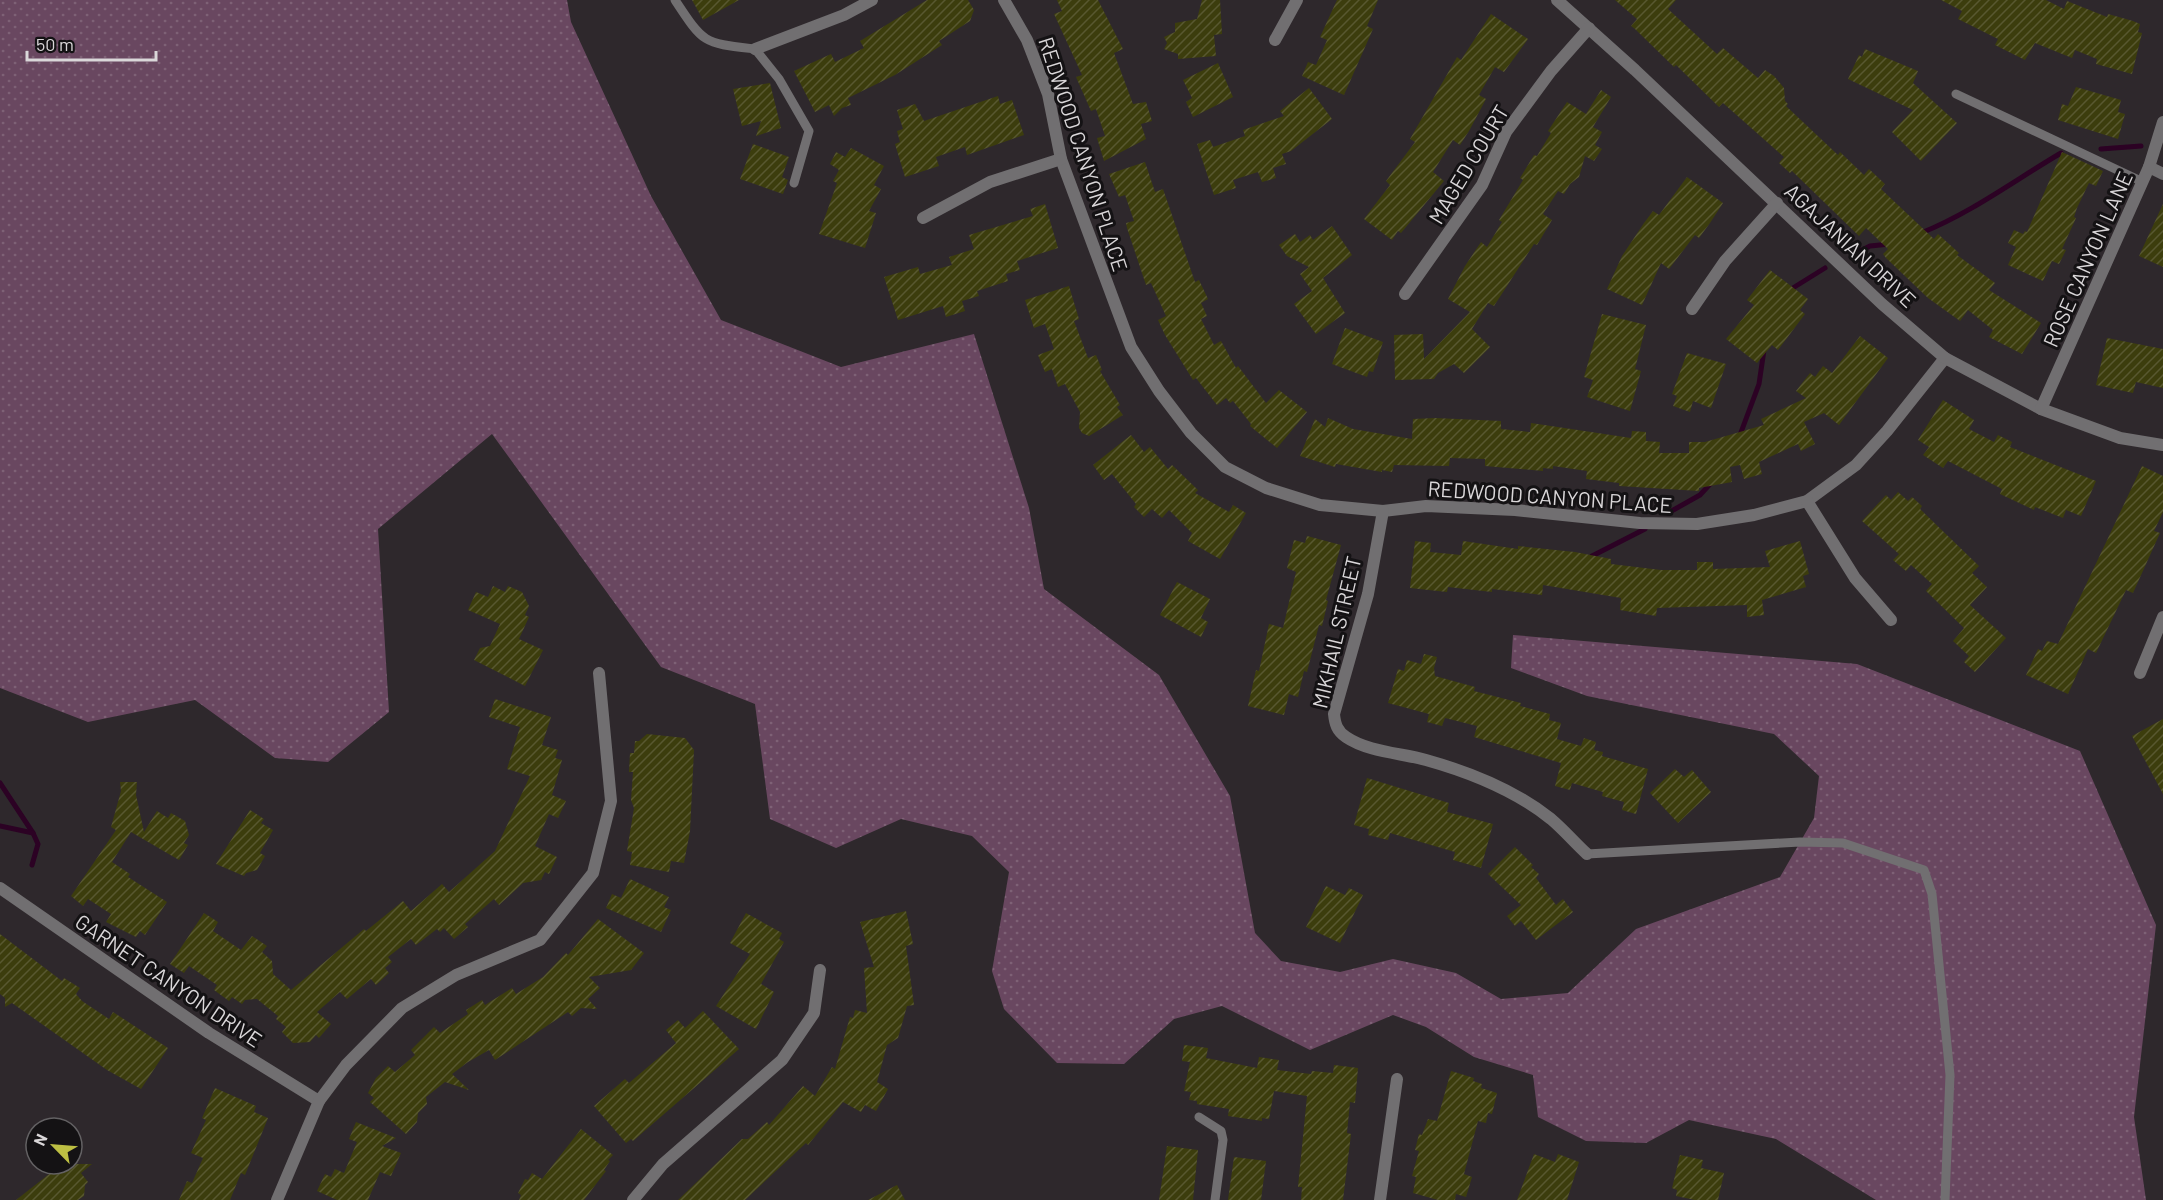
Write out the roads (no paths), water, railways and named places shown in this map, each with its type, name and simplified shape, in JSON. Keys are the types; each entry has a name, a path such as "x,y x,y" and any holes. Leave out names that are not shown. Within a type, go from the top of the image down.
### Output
{"street":[{"path":"755,49 844,15 872,0"},
{"name":"REDWOOD CANYON PLACE","path":"1004,0 1027,40 1048,94 1060,159 1131,347 1158,391 1191,433 1225,466 1266,488 1320,505 1383,512 1426,506 1515,510 1640,523 1697,524 1754,515 1807,501 1856,465 1887,431 1945,358"},
{"path":"1275,40 1296,0"},
{"name":"AGAJANIAN DRIVE","path":"1557,0 1590,28 1882,304 1945,358 2041,409 2120,438 2163,445"},
{"name":"MAGED COURT","path":"1405,294 1446,240 1482,185 1506,132 1551,70 1590,28"},
{"name":"ROSE CANYON LANE","path":"2041,409 2143,182 2163,122"},
{"path":"922,218 990,182 1060,159"},
{"path":"2149,167 2163,174"},
{"path":"1692,309 1725,261 1777,203"},
{"path":"1807,501 1856,578 1891,620"},
{"name":"MIKHAIL STREET","path":"1383,512 1368,594 1334,714 1335,726 1345,736 1362,745 1435,763 1492,785 1550,819 1587,854"},
{"path":"2140,673 2163,617"},
{"path":"276,1200 319,1101 346,1065 402,1008 456,975 540,940 593,873 611,801 599,673"},
{"name":"GARNET CANYON DRIVE","path":"0,888 209,1033 319,1101"},
{"path":"633,1200 663,1164 782,1060 814,1013 820,970"},
{"path":"1380,1200 1397,1079"}],"lane":[{"path":"675,0 706,40 716,44 755,49 779,79 809,131 794,183"},
{"path":"1956,94 2143,182"},
{"path":"1587,854 1800,842 1843,843 1924,870 1932,894 1950,1075 1945,1200"},
{"path":"1199,1117 1221,1131 1223,1140 1215,1200"}],"waterway":[{"path":"2101,149 2141,146"},
{"path":"1921,233 1975,206 2061,153"},
{"path":"1852,255 1870,246 1890,244"},
{"path":"1788,291 1825,268"},
{"path":"1740,435 1759,384 1764,350"},
{"path":"1668,513 1700,495 1712,482"},
{"path":"1592,556 1645,529"},
{"path":"0,783 33,833"},
{"path":"0,826 33,833 38,844 32,865"}]}
